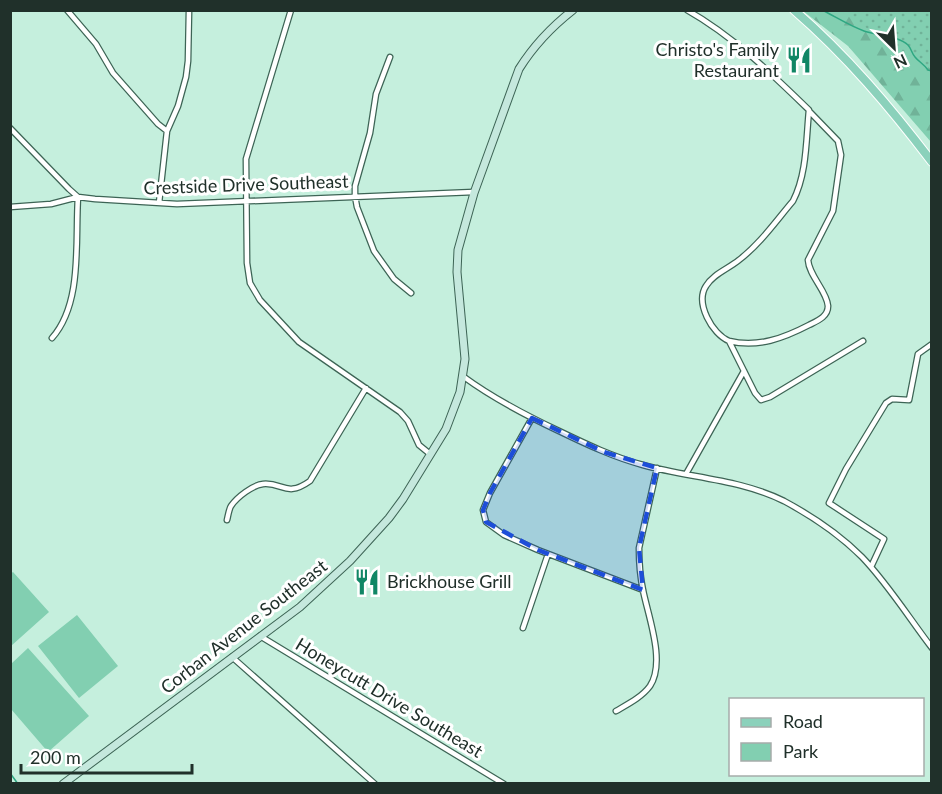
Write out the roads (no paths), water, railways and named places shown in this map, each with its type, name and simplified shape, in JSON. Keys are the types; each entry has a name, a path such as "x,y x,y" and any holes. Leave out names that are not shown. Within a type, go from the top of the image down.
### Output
{"main road":[{"name":"Corban Avenue Southeast","path":"63,783 300,607 364,546 403,499 446,429 456,406 464,377 465,347 457,260 460,238 474,192 519,69 541,38 573,10"},
{"path":"794,10 843,55 870,84 932,162"}],"street":[{"path":"67,10 96,45 113,73 158,124 167,131"},
{"path":"72,17 75,10"},
{"path":"159,203 167,131 178,106 186,77 189,10"},
{"path":"291,10 246,159 247,263 252,289 299,342 400,412 408,421 418,444 430,454"},
{"path":"687,10 725,35 809,110 838,141 841,155 833,211 808,260 808,266 828,309 822,318 781,339 753,343 729,341 714,328 705,312 703,293 712,279 753,247 793,201 802,178 809,110"},
{"path":"390,57 376,94 370,133 355,186 355,196 374,251 394,279 411,293"},
{"path":"10,128 78,196"},
{"name":"Crestside Drive Southeast","path":"78,196 159,203 474,192"},
{"path":"10,207 51,204 78,196"},
{"path":"52,338 61,329 77,267 78,196"},
{"path":"729,341 755,393 761,400 863,341"},
{"path":"871,567 884,539 829,503 846,469 886,403 892,399 909,400 918,354 932,344"},
{"path":"686,474 744,371"},
{"path":"464,377 493,398 604,452 657,468 731,482 759,490 785,502 836,535 871,567 932,648"},
{"path":"227,520 231,507 257,486 265,484 283,489 294,489 310,481 366,388"},
{"path":"532,418 484,506 483,515 486,522 496,530 548,554 643,590"},
{"path":"616,711 646,691 656,670 655,644 643,590 639,548 657,468"},
{"path":"524,628 548,554"},
{"name":"Honeycutt Drive Southeast","path":"260,636 504,783"},
{"path":"232,657 375,783"}],"waterway":[{"path":"822,10 864,31 904,42 917,59 932,71"},
{"path":"10,773 18,784"}],"place":[{"name":"Christo's Family Restaurant","path":"799,60"},
{"name":"Brickhouse Grill","path":"367,582"}]}
